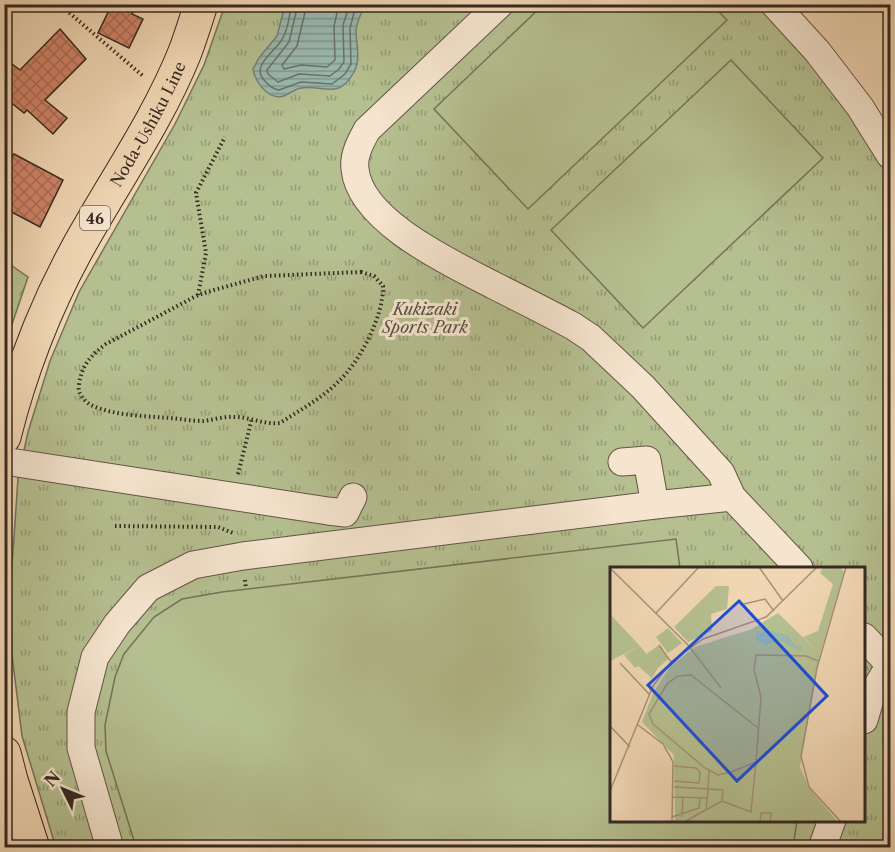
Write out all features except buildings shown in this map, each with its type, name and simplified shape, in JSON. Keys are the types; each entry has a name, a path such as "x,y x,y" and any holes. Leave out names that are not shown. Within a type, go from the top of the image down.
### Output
{"main road":[{"name":"Noda-Ushiku Line","path":"4,437 26,363 47,310 76,252 166,92 184,53 201,4"},
{"path":"4,753 33,848"}],"street":[{"path":"500,4 367,130 358,147 354,168 362,193 382,215 423,247 573,326 591,338 643,387 721,473 732,497 798,567"},
{"path":"774,4 817,51 860,107 891,155"},
{"path":"622,462 647,460 655,505"},
{"path":"4,462 345,513 353,497"},
{"path":"110,848 81,748 81,712 95,657 117,624 148,588 193,566 243,556 732,497"},
{"path":"865,638 890,666 871,696 865,717"},
{"path":"822,848 831,822"}],"path":[{"path":"59,4 140,73 166,92"},
{"path":"198,295 206,253 196,193 225,137"},
{"path":"361,272 374,276 383,286 384,298 374,327 353,364 340,381 323,396 280,423 273,424 252,418 233,416 202,421 129,415 92,405 81,397 78,389 80,376 83,367 93,354 106,344 198,295 264,276 361,272"},
{"path":"237,478 252,418"}],"green space":[{"name":"Kukizaki Sports Park","path":"225,5 765,5 816,62 890,172 890,847 56,848 22,736 12,655 11,581 18,478 28,432 50,361 79,292 175,124 204,65"},
{"path":"543,5 712,5 727,20 528,209 434,109"},
{"path":"731,60 823,158 643,328 551,230"},
{"path":"5,261 28,277 5,345"},
{"path":"676,539 680,567 610,567 610,822 797,822 793,847 136,847 106,751 105,725 115,677 124,654 154,617 182,599 222,592"}],"water":[{"path":"285,5 365,5 356,30 358,57 356,67 348,81 342,86 336,89 301,88 280,97 265,91 258,83 253,69 277,36"}]}
